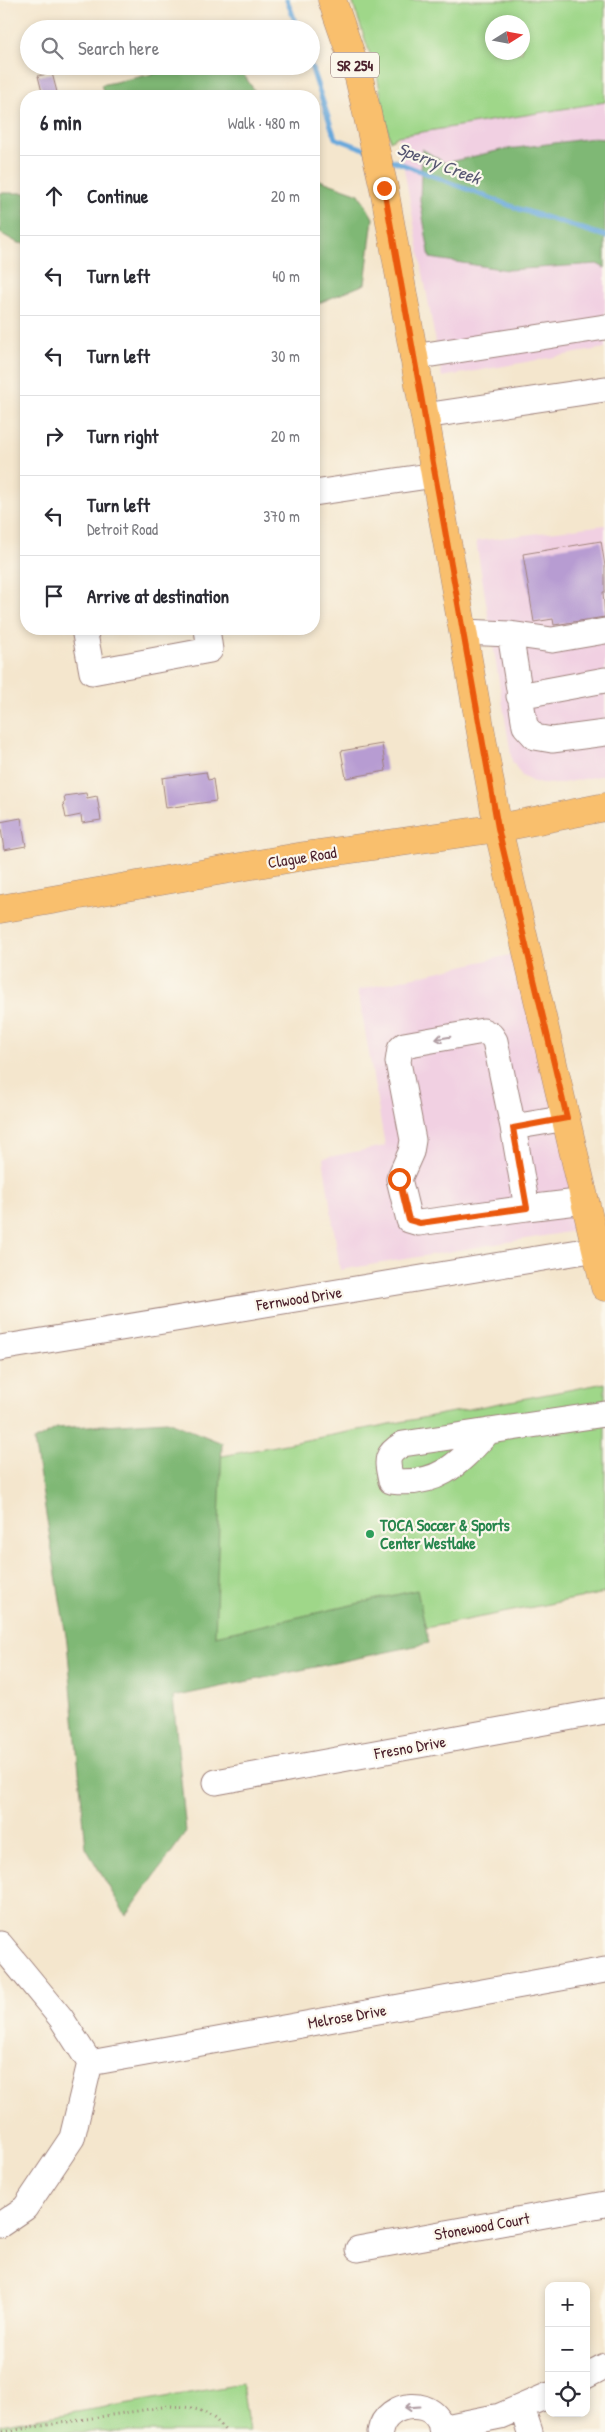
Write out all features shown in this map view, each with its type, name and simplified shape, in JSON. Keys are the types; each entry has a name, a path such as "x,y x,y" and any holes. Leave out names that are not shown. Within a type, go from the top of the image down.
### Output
{"main road":[{"name":"SR 254","path":"332,0 359,78 372,131 384,188 498,828 605,1287"},
{"name":"Clague Road","path":"0,909 304,856 498,828 605,807"}],"street":[{"path":"413,357 605,327"},
{"path":"424,416 605,388"},
{"path":"320,492 435,475"},
{"path":"462,632 510,634 552,640 605,632"},
{"path":"510,634 525,726 535,737 552,740 605,733"},
{"path":"85,635 92,672 210,650 208,635"},
{"path":"519,696 605,680"},
{"path":"527,1208 495,1041 491,1035 483,1031 404,1045 400,1049 398,1062 413,1140 411,1152 399,1179 409,1220 420,1223 586,1201"},
{"path":"513,1128 567,1118"},
{"name":"Fernwood Drive","path":"0,1348 597,1249"},
{"path":"489,1431 605,1414"},
{"name":"Fresno Drive","path":"216,1782 605,1711"},
{"path":"0,1944 61,2018 90,2062 72,2138 25,2208 0,2225"},
{"name":"Melrose Drive","path":"90,2062 605,1970"},
{"name":"Stonewood Court","path":"358,2249 605,2204"},
{"path":"590,2374 605,2366"},
{"path":"380,2432 383,2421 390,2414 406,2407 415,2406 432,2412 441,2430 500,2416 545,2398"},
{"path":"522,2408 530,2432"}],"path":[{"path":"3,2432 169,2406 195,2408 208,2412 218,2420 226,2432"}],"shaded area":[{"path":"605,102 605,348 442,377 398,136"},
{"path":"605,525 605,775 557,784 535,783 522,776 512,761 476,541"},
{"path":"527,951 592,1228 340,1270 323,1158 385,1146 358,990"}],"green space":[{"path":"352,0 605,0 605,102 398,136 390,141 377,75"},
{"path":"148,75 244,75 254,90 103,90 101,85"},
{"path":"593,138 605,139 605,268 597,264 507,270 430,258 420,200 422,149 445,163 501,150"},
{"path":"320,180 359,194 373,218 365,284 320,303"},
{"path":"0,193 20,193 20,243 0,233"},
{"name":"TOCA Soccer & Sports Center Westlake","path":"605,1383 605,1593 163,1679 123,1475"},
{"path":"167,1421 222,1443 215,1636 417,1590 429,1643 173,1697 186,1832 126,1916 86,1848 67,1642 34,1441 57,1428"},
{"path":"242,2384 249,2432 0,2432 0,2425"}],"building":[{"path":"53,75 56,90 42,90 38,76"},
{"path":"601,541 605,566 605,592 603,592 605,617 554,625 553,619 534,622 523,554"},
{"path":"382,744 386,771 346,778 341,751"},
{"path":"206,772 208,780 213,779 216,801 166,808 162,778"},
{"path":"86,793 87,798 97,796 101,820 82,823 81,815 66,818 63,803 65,802 64,796"},
{"path":"21,818 26,846 4,850 0,822"}],"waterway":[{"name":"Sperry Creek","path":"287,0 295,20"},
{"name":"Sperry Creek","path":"314,75 319,90"},
{"name":"Sperry Creek","path":"320,93 335,138 367,150"},
{"name":"Sperry Creek","path":"386,158 519,209 605,236"}],"place":[{"name":"TOCA Soccer & Sports Center Westlake","path":"370,1534"}],"route":[{"path":"384,188 407,328 462,632 477,701 498,828 567,1118 513,1128 527,1208 420,1223 409,1220 399,1179"}]}
